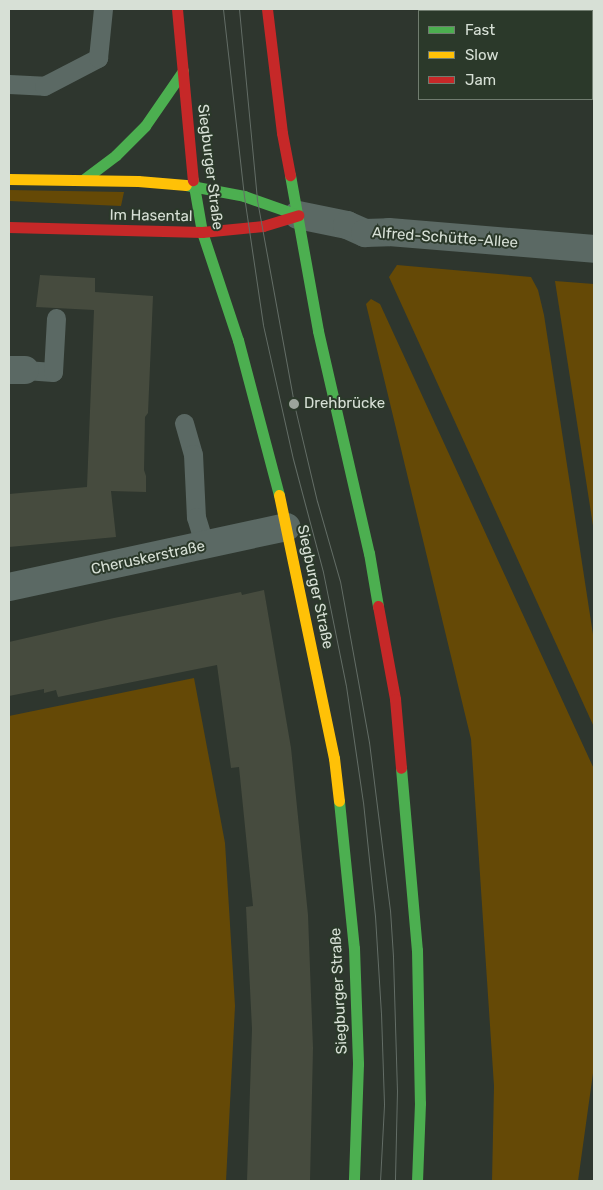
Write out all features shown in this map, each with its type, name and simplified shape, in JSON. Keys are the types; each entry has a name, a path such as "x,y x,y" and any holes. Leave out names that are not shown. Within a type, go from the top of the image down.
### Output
{"main road":[{"name":"Siegburger Straße","path":"177,9 194,186 202,232 238,340 287,528 332,749 354,948 358,1064 354,1181"},
{"path":"266,9 282,133 318,331 370,553 395,699 417,950 420,1103 417,1181"},
{"path":"83,180 116,155 145,126 183,71"},
{"name":"Im Hasental","path":"9,179 83,180 194,186 250,198 298,215"},
{"name":"Im Hasental","path":"9,226 202,232 263,226 298,215"}],"street":[{"name":"Alfred-Schütte-Allee","path":"298,215 347,225 365,233 389,232 594,249"},
{"name":"Cheruskerstraße","path":"9,588 287,528"}],"lane":[{"path":"9,84 44,86 98,58 103,9"},
{"path":"17,370 53,372 56,318"},
{"path":"184,423 193,454 196,517 205,546"}],"shaded area":[{"path":"9,190 124,192 121,206 9,201"},
{"path":"397,265 531,277 538,290 544,315 594,641 594,727 389,277"},
{"path":"555,281 594,284 594,532"},
{"path":"371,299 380,304 594,769 594,1066 578,1181 492,1181 494,1086 471,739 366,304"},
{"path":"194,678 225,843 235,1006 226,1181 9,1181 9,716"}],"building":[{"path":"40,275 95,278 95,292 153,296 148,413 145,417 144,470 146,492 111,491 116,537 9,547 9,494 87,487 94,310 36,307"},
{"path":"264,590 291,748 308,915 313,1048 310,1181 247,1181 252,1029 246,907 253,906 239,767 231,768 217,665 58,697 56,690 44,693 44,689 9,696 9,642 241,592 242,595"}],"tram line":[{"path":"223,9 244,196 263,325 293,459 323,572 346,686 363,802 375,916 381,1013 384,1105 380,1181"},
{"path":"239,9 257,200 294,404 317,501 340,581 369,742 390,910 393,957 397,1090 395,1181"}],"traffic: fast":[{"path":"83,180 116,155 145,126 183,71"},
{"path":"290,175 318,331 369,553 378,606"},
{"path":"193,180 202,232 238,340 279,495"},
{"path":"186,185 244,196 298,215"},
{"path":"401,768 417,950 420,1103 417,1181"},
{"path":"339,801 354,948 358,1064 354,1181"}],"traffic: slow":[{"path":"9,179 138,181 186,185"},
{"path":"279,495 334,758 339,801"}],"traffic: jam":[{"path":"177,9 193,180"},
{"path":"267,9 282,133 290,175"},
{"path":"9,227 202,232 263,226 298,215"},
{"path":"378,606 395,699 401,768"}],"place":[{"name":"Drehbrücke","path":"294,404"}]}
